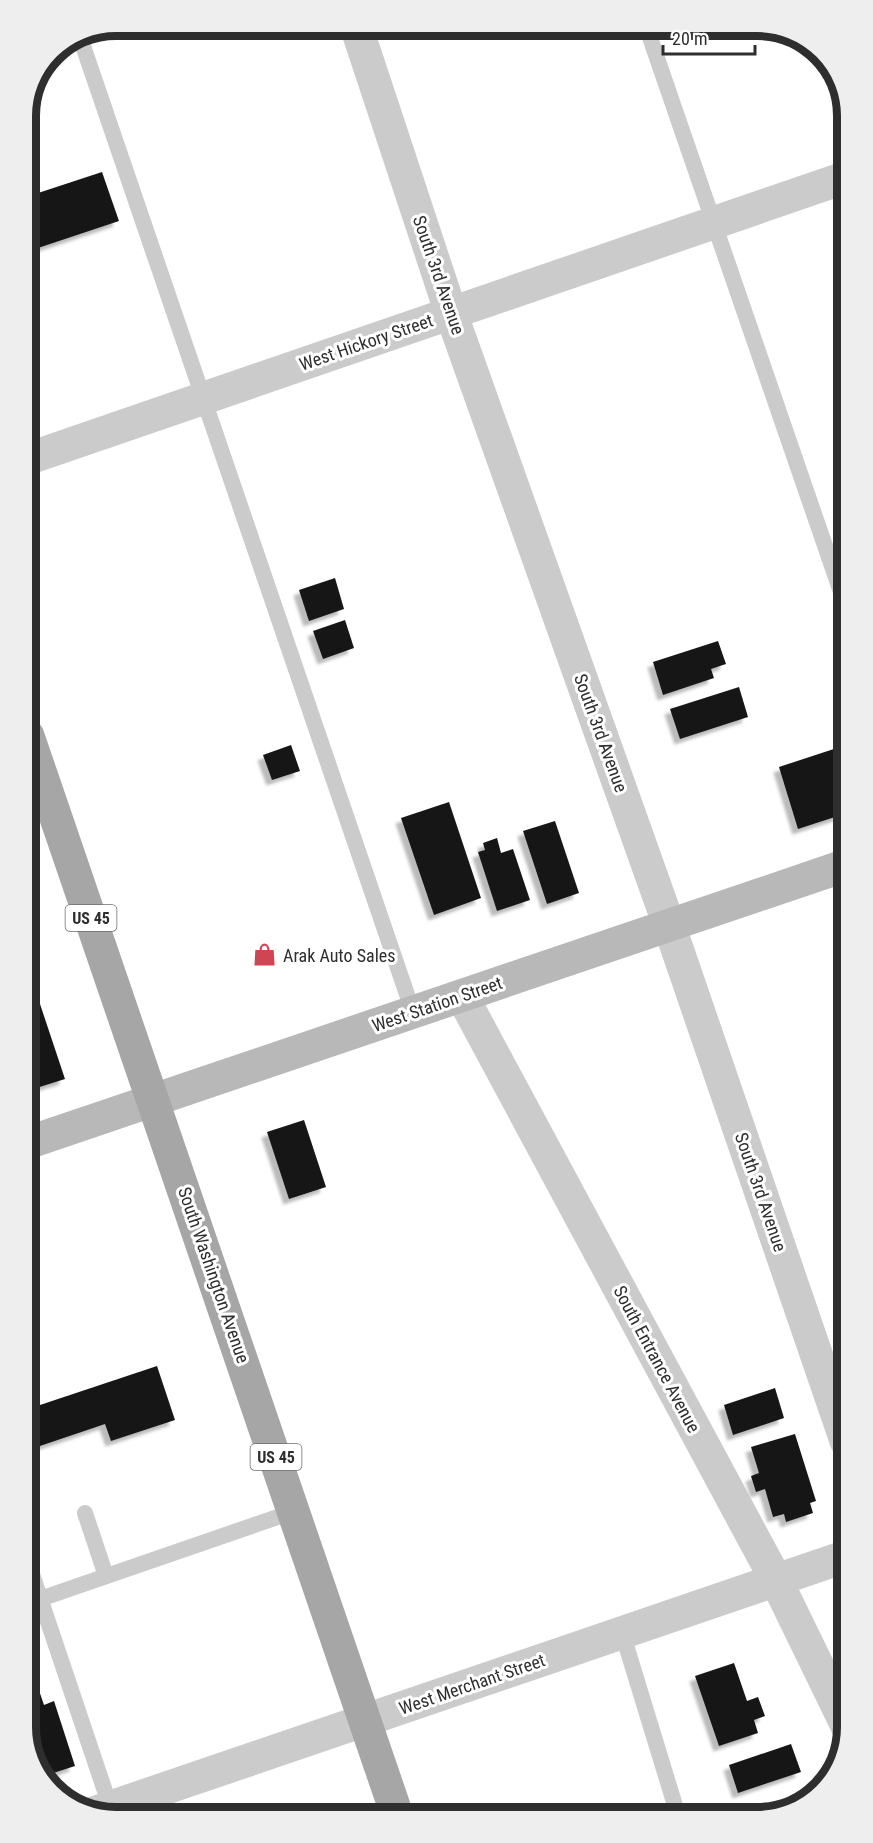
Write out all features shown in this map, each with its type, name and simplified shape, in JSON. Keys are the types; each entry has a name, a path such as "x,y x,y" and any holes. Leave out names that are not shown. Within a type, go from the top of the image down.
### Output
{"main road":[{"name":"South Washington Avenue","path":"36,759 394,1807"},
{"name":"West Station Street","path":"36,1140 837,868"}],"street":[{"name":"South 3rd Avenue","path":"360,36 451,313 669,925 837,1415"},
{"name":"West Hickory Street","path":"36,456 837,179"},
{"name":"South Entrance Avenue","path":"462,996 776,1580 837,1704"},
{"name":"West Merchant Street","path":"121,1807 366,1720 837,1559"}],"lane":[{"path":"649,36 837,581"},
{"path":"82,44 413,1012"},
{"path":"40,1599 295,1511"},
{"path":"85,1513 106,1576"},
{"path":"36,1586 105,1806"},
{"path":"622,1632 675,1807"}],"building":[{"path":"102,172 119,221 36,249 36,194"},
{"path":"335,578 344,609 309,621 299,590"},
{"path":"345,620 354,648 323,659 313,631"},
{"path":"718,641 726,664 711,669 714,678 663,695 653,662"},
{"path":"739,687 748,717 680,739 670,709"},
{"path":"291,745 300,771 272,780 263,755"},
{"path":"837,748 837,816 798,829 779,767"},
{"path":"449,802 481,898 434,915 401,818"},
{"path":"555,821 579,893 547,904 523,831"},
{"path":"497,838 501,853 513,849 530,900 497,911 478,852 485,850 483,843"},
{"path":"36,992 65,1079 36,1088"},
{"path":"304,1120 326,1187 289,1199 267,1132"},
{"path":"157,1366 175,1420 111,1441 105,1424 36,1447 36,1406"},
{"path":"775,1388 784,1418 733,1435 724,1405"},
{"path":"795,1434 816,1501 810,1503 813,1513 786,1522 784,1514 773,1517 765,1489 756,1492 751,1476 759,1473 751,1447"},
{"path":"734,1663 747,1701 758,1697 765,1716 754,1720 758,1733 719,1746 695,1676"},
{"path":"36,1682 44,1705 54,1701 75,1766 51,1774 42,1758 36,1727"},
{"path":"791,1744 801,1772 738,1793 729,1765"}],"place":[{"name":"Arak Auto Sales","path":"265,955"}]}
